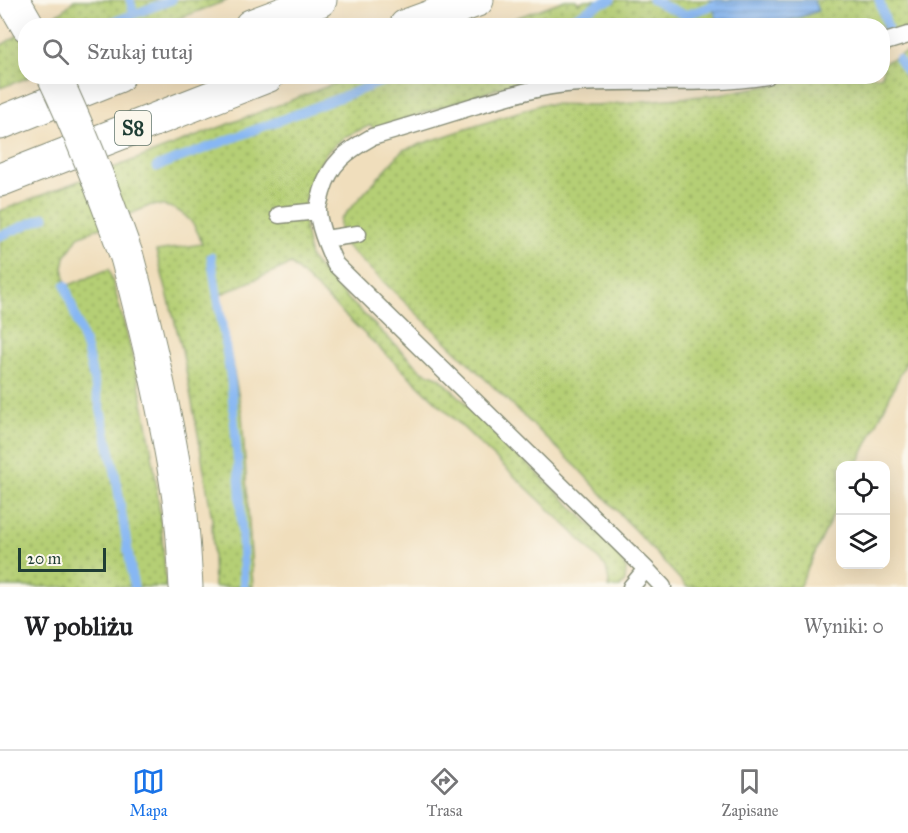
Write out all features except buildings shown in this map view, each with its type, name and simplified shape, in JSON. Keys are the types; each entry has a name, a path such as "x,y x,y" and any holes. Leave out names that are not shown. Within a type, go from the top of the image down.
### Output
{"main road":[{"path":"13,0 23,18"},
{"path":"272,18 320,0"},
{"path":"428,18 477,0"},
{"path":"58,84 104,192 127,257 149,339 178,488 186,587"},
{"name":"S8","path":"0,123 98,84"},
{"name":"S8","path":"0,180 246,84"}],"lane":[{"path":"890,41 908,35"},
{"path":"564,84 503,97 372,137 357,145 334,165 325,182 318,211 325,239 335,264 663,587"},
{"path":"279,215 318,211"},
{"path":"325,239 358,234"},
{"path":"631,587 646,569"}],"green space":[{"path":"74,0 228,0 180,18 50,18 64,10"},
{"path":"565,0 576,0 578,3 585,0 908,0 908,29 890,35 890,18 516,18"},
{"path":"18,35 18,81 0,88 0,46"},
{"path":"908,51 908,358 859,461 836,461 836,508 799,587 687,587 576,466 340,240 340,220 403,150 542,104 599,105 714,95 777,84 890,84 890,60"},
{"path":"334,84 512,84 374,129 371,125 344,137 326,153 315,172 307,194 304,207 305,230 310,258 333,284 422,371 440,378 614,548 626,569 625,581 620,587 608,587 606,567 573,532 291,264 219,295 242,414 253,587 214,587 212,519 198,434 182,349 156,251 202,244 195,227 184,214 169,207 151,205 78,237 65,257 63,268 67,286 109,269 144,407 159,504 166,587 0,587 0,211"}],"water":[{"path":"710,0 814,0 818,11 798,18 716,18"}],"waterway":[{"path":"130,0 134,14"},
{"path":"124,18 172,0"},
{"path":"574,18 598,4 611,0"},
{"path":"652,0 685,15 712,6"},
{"path":"879,0 885,18"},
{"path":"898,59 908,73"},
{"path":"156,167 376,84"},
{"path":"0,236 45,217"},
{"path":"211,257 231,380 240,490 244,587"},
{"path":"65,285 87,351 115,472 134,587"}]}
